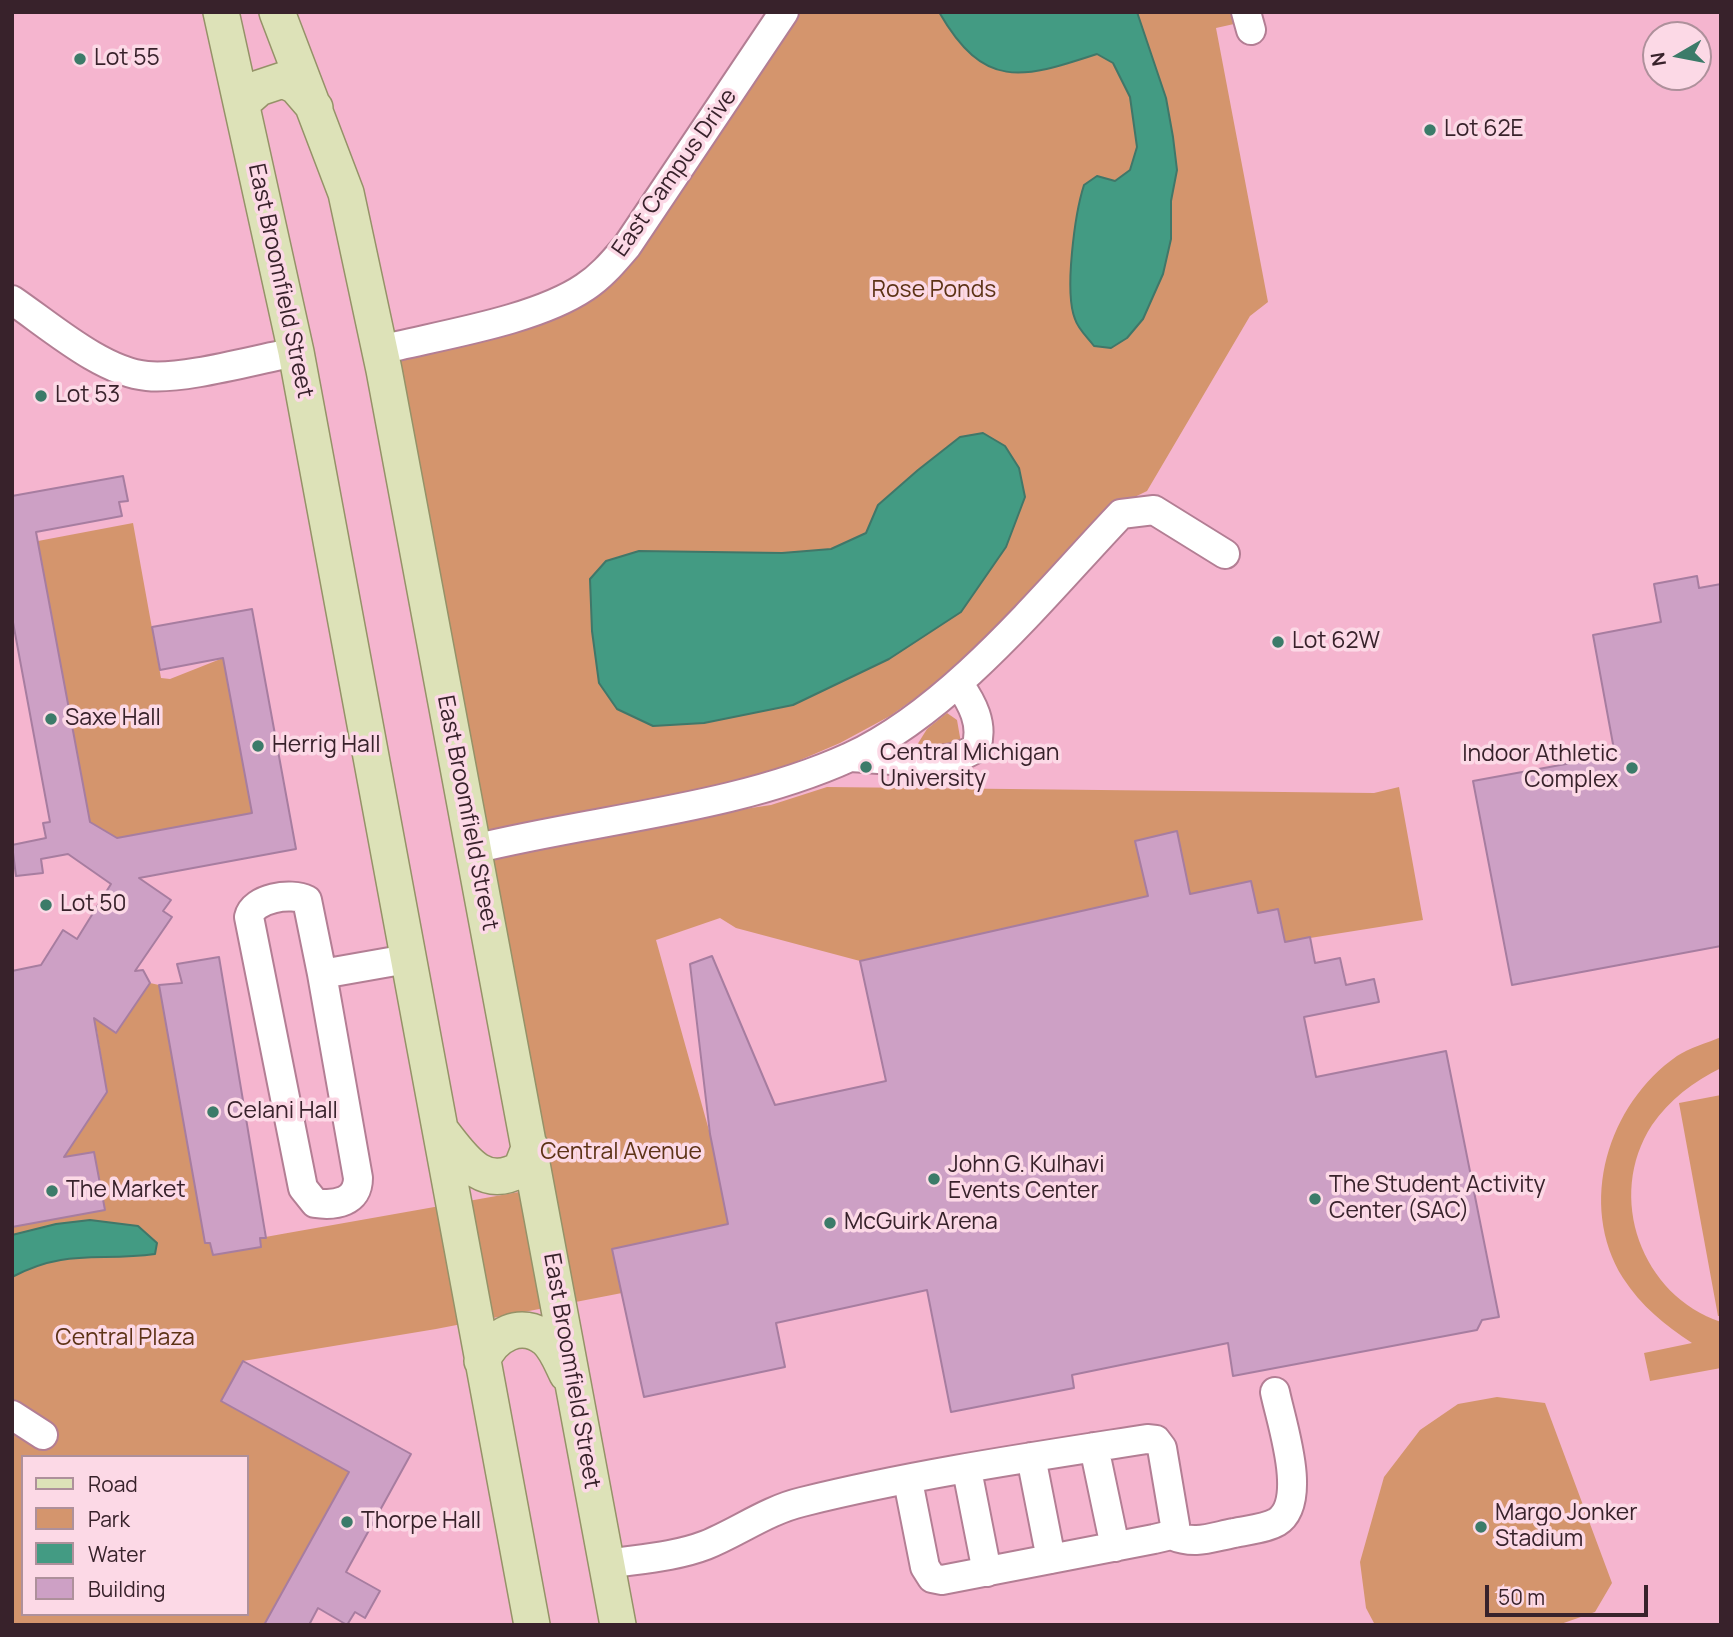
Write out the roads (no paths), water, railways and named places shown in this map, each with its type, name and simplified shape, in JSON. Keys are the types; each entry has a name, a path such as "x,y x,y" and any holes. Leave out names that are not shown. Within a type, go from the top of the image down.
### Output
{"main road":[{"name":"East Broomfield Street","path":"221,12 296,352 532,1625"},
{"name":"East Broomfield Street","path":"277,12 346,194 380,350 618,1625"},
{"path":"242,103 259,88 283,80 296,86 315,108"},
{"path":"438,1126 466,1163 488,1176 504,1176 521,1169 530,1146"},
{"path":"482,1360 497,1337 511,1332 530,1332 553,1347 576,1396"}],"street":[{"name":"East Campus Drive","path":"380,350 520,315 568,296 607,270 627,246 784,12"},
{"path":"12,300 94,355 118,368 147,376 177,374 296,352"},
{"path":"474,849 760,789 850,757 958,684 1121,514 1154,510 1225,554"},
{"path":"850,757 924,760 964,756 976,748 980,729 966,695 958,684"},
{"path":"293,896 307,900 322,974 358,1178 358,1191 354,1197 324,1205 315,1203 303,1188 249,917 251,908 293,896"},
{"path":"322,974 407,959"},
{"path":"908,1481 925,1567 932,1578 942,1580 1171,1535 1189,1542 1262,1527 1277,1522 1286,1512 1293,1497 1293,1478 1275,1392"},
{"path":"12,1415 43,1434"},
{"path":"607,1564 703,1546 801,1502 1031,1457 1156,1440 1162,1448 1175,1525 1171,1535"},
{"path":"1094,1447 1115,1547"},
{"path":"1031,1457 1051,1559"},
{"path":"967,1470 987,1572"}],"water":[{"path":"939,12 1137,12 1166,98 1177,170 1171,201 1171,239 1163,274 1143,319 1127,338 1111,348 1094,346 1081,330 1075,319 1070,291 1074,233 1084,185 1097,176 1115,181 1130,170 1137,147 1130,97 1113,63 1097,54 1047,69 1006,72 989,66 972,55"},
{"path":"983,433 1005,446 1019,468 1025,497 1006,547 961,612 889,659 793,705 704,723 653,726 617,709 599,683 592,631 590,579 606,561 639,551 782,553 831,549 866,533 878,505 960,437"},
{"path":"90,1220 138,1226 157,1243 155,1254 67,1259 50,1262 12,1277 12,1235 56,1224"}],"place":[{"name":"Lot 55","path":"80,59"},
{"name":"Lot 62E","path":"1430,130"},
{"name":"Lot 53","path":"41,396"},
{"name":"Lot 62W","path":"1278,642"},
{"name":"Saxe Hall","path":"51,719"},
{"name":"Herrig Hall","path":"258,746"},
{"name":"Central Michigan University","path":"866,767"},
{"name":"Indoor Athletic Complex","path":"1632,768"},
{"name":"Lot 50","path":"46,905"},
{"name":"Celani Hall","path":"213,1112"},
{"name":"John G. Kulhavi Events Center","path":"934,1179"},
{"name":"The Market","path":"52,1191"},
{"name":"The Student Activity Center (SAC)","path":"1315,1199"},
{"name":"McGuirk Arena","path":"830,1223"},
{"name":"Thorpe Hall","path":"347,1522"},
{"name":"Margo Jonker Stadium","path":"1481,1527"}],"park label":[{"name":"Rose Ponds","path":"934,291"},
{"name":"Central Avenue","path":"621,1153"},
{"name":"Central Plaza","path":"125,1339"}]}
